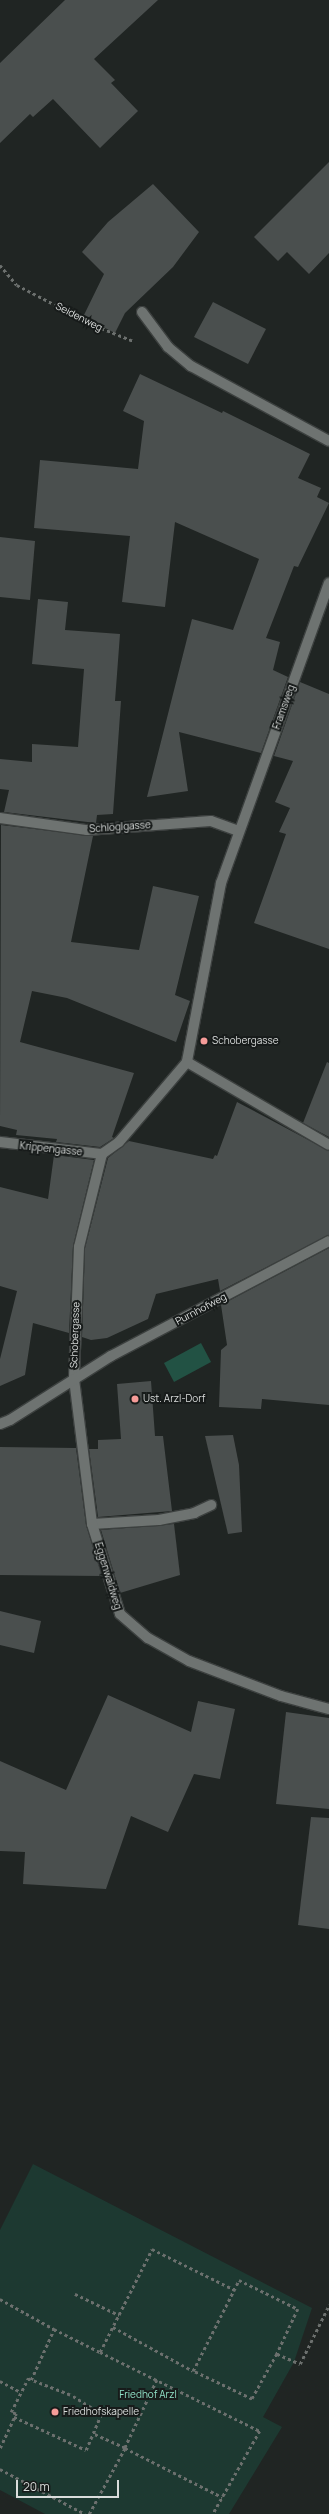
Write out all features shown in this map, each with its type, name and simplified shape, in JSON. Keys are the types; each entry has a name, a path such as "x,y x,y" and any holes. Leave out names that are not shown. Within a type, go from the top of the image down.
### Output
{"street":[{"path":"142,312 168,347 192,366 329,441"},
{"name":"Framsweg","path":"239,831 329,583"},
{"name":"Schlöglgasse","path":"0,818 87,830 211,821 239,831"},
{"path":"102,1154 119,1142 187,1062 222,883 239,831"},
{"path":"187,1062 329,1145"},
{"name":"Krippengasse","path":"0,1142 102,1154"},
{"name":"Schobergasse","path":"74,1379 79,1247 102,1154"},
{"name":"Purnhofweg","path":"0,1424 10,1420 111,1356 329,1241"},
{"name":"Eggenwaldweg","path":"74,1379 92,1524 120,1614 148,1638 189,1661 281,1696 329,1709"},
{"path":"92,1524 159,1520 194,1513 212,1505"}],"path":[{"name":"Seidenweg","path":"0,264 17,285 96,326 149,347 168,347"},
{"path":"100,2352 152,2249 235,2290"},
{"path":"113,2327 193,2371 252,2399 277,2354 298,2309 239,2280 193,2371"},
{"path":"75,2294 119,2315"},
{"path":"0,2299 54,2329 260,2431 213,2514"},
{"path":"277,2354 300,2364 329,2305"},
{"path":"31,2380 54,2329"},
{"path":"0,2448 14,2417 16,2414 10,2412 28,2378 70,2395 101,2414 86,2450 14,2417"},
{"path":"89,2514 125,2448 157,2380"},
{"path":"0,2381 21,2392"},
{"path":"93,2434 125,2448 222,2497"},
{"path":"0,2469 85,2514"}],"green space":[{"name":"Friedhof Arzl","path":"33,2164 312,2308 294,2362 263,2417 282,2427 229,2514 45,2514 0,2490 0,2230"}],"shaded area":[{"path":"201,1343 211,1362 174,1382 164,1363"}],"building":[{"path":"65,0 158,0 94,59 115,80 111,83 138,111 100,148 53,99 33,117 30,114 0,143 0,63"},
{"path":"329,162 329,253 309,274 287,252 278,261 254,237"},
{"path":"153,184 199,232 173,267 125,313 115,333 83,317 104,274 82,252 108,222"},
{"path":"213,302 266,329 248,364 194,337"},
{"path":"140,374 222,413 223,411 310,454 298,478 321,488 317,497 329,503 298,567 294,566 266,638 280,642 273,670 288,677 261,753 179,732 188,791 147,797 192,619 233,630 259,559 175,522 165,607 122,602 130,536 34,528 40,460 138,469 144,421 123,411"},
{"path":"0,537 35,541 30,600 0,597"},
{"path":"38,599 68,602 65,630 120,634 115,701 121,701 113,814 97,815 96,823 4,812 9,790 0,789 0,759 32,762 32,744 78,747 84,669 32,664"},
{"path":"300,682 329,694 329,949 254,923 286,834 279,832 290,808 275,802 293,761 274,756"},
{"path":"1,825 93,836 71,942 139,950 153,886 199,896 175,995 190,1001 176,1042 67,998 32,991 20,1042 134,1073 112,1137 114,1138 100,1147 56,1142 57,1139 16,1135 17,1130 0,1126"},
{"path":"327,1062 329,1063 329,1137 303,1123"},
{"path":"237,1102 329,1151 329,1235 220,1291 218,1279 156,1294 148,1319 107,1338 91,1340 82,1337 85,1248 108,1158 129,1141 213,1159 215,1155 217,1156"},
{"path":"54,1155 94,1160 73,1246 69,1333 33,1323 25,1375 0,1386 0,1359 17,1291 0,1286 0,1187 48,1199"},
{"path":"329,1248 329,1405 262,1399 261,1409 219,1407 221,1350 227,1345 221,1305"},
{"path":"151,1381 155,1436 163,1436 172,1511 98,1517 89,1449 98,1449 98,1440 121,1439 117,1384"},
{"path":"233,1435 239,1465 242,1532 228,1534 205,1436"},
{"path":"0,1447 76,1448 86,1525 102,1576 0,1575"},
{"path":"174,1524 180,1575 120,1593 101,1530"},
{"path":"0,1611 41,1621 34,1653 0,1645"},
{"path":"108,1695 191,1732 198,1701 235,1709 220,1779 194,1774 168,1832 131,1816 106,1889 23,1884 25,1852 0,1851 0,1761 66,1790"},
{"path":"286,1712 329,1718 329,1809 276,1804"},
{"path":"311,1817 329,1818 329,1929 298,1925"}],"place":[{"name":"Schobergasse","path":"204,1041"},
{"name":"Ust. Arzl-Dorf","path":"135,1399"},
{"name":"Friedhofskapelle","path":"55,2412"}]}
